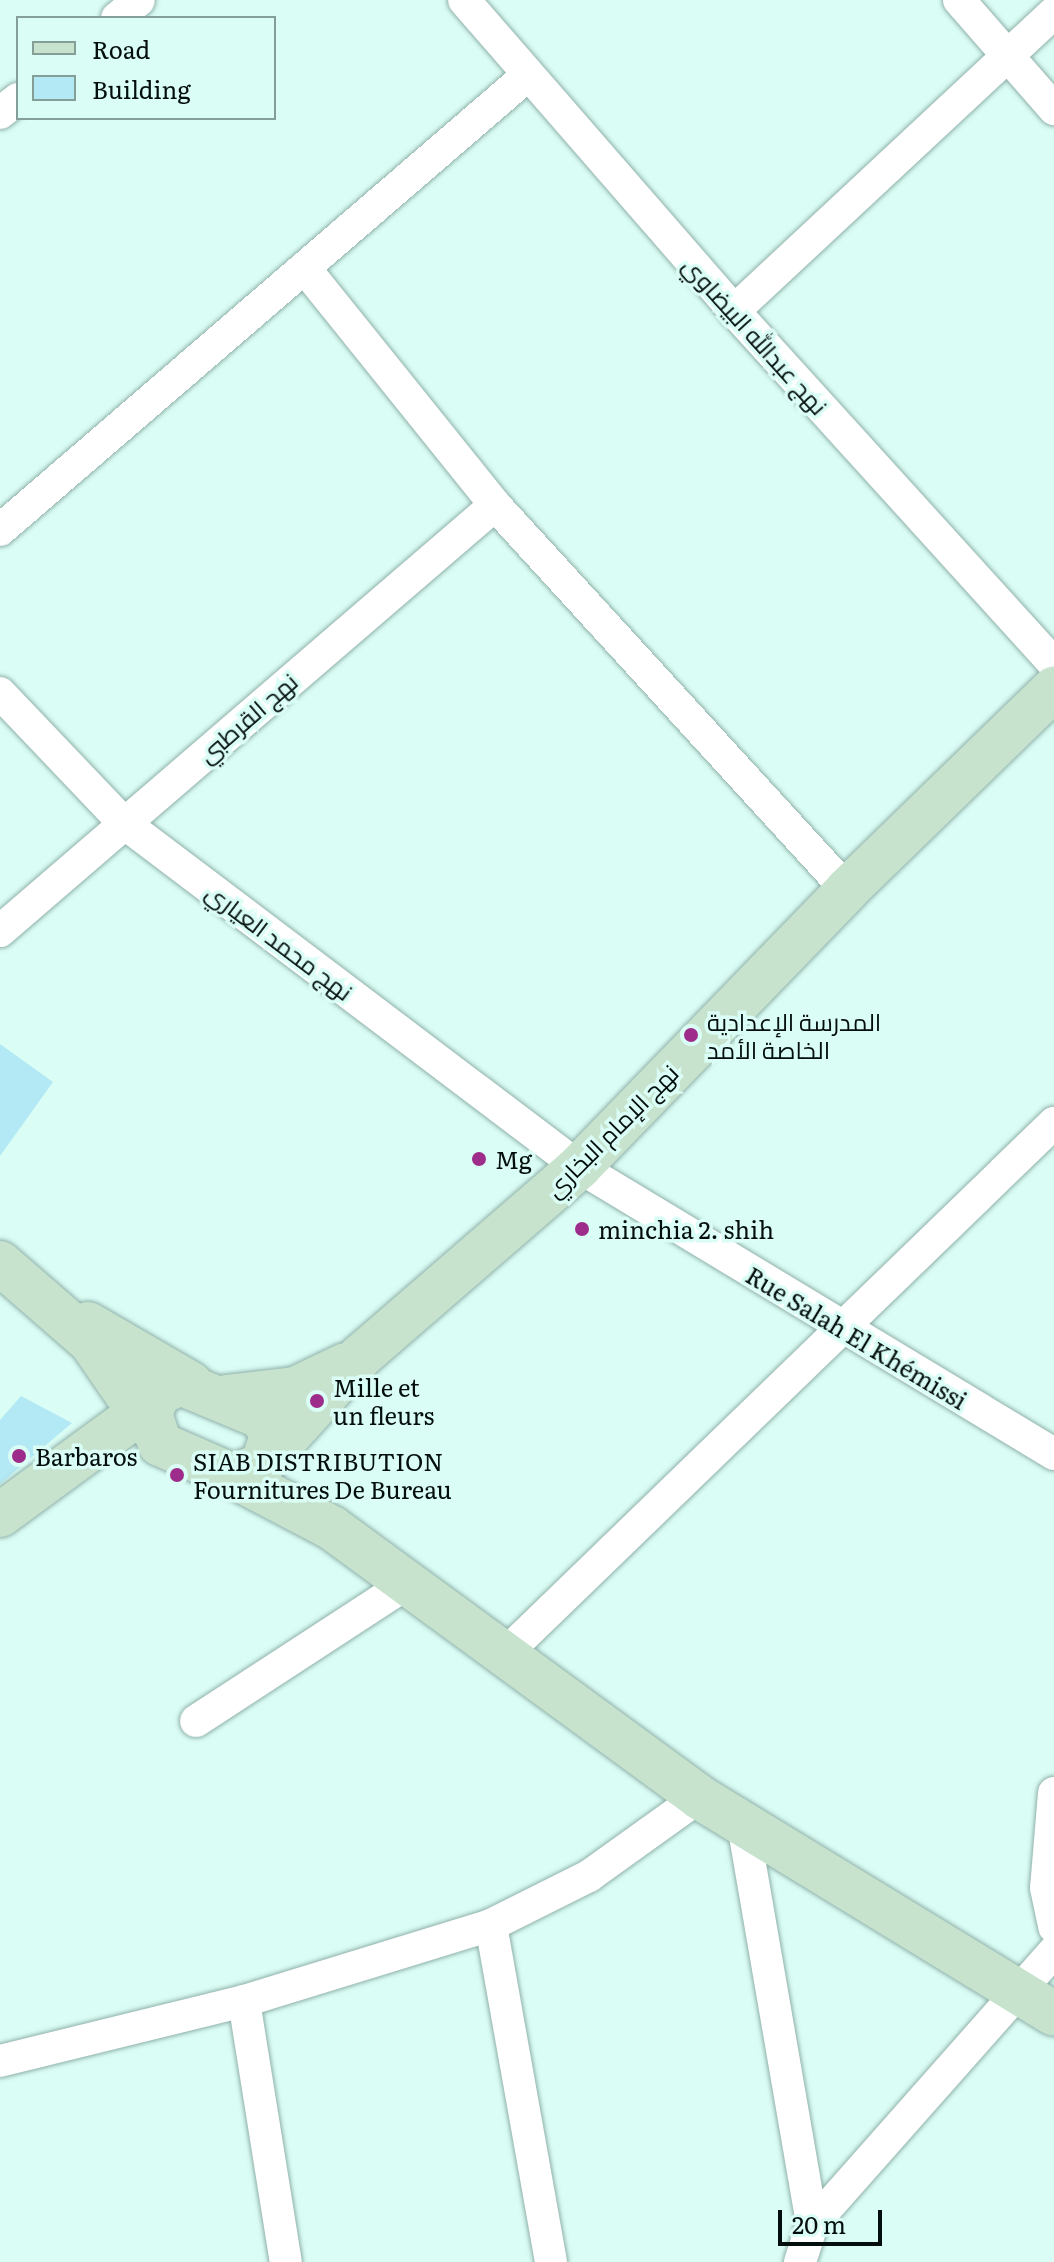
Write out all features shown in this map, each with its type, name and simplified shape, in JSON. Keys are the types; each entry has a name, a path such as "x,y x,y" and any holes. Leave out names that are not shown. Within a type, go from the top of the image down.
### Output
{"street":[{"name":"نهج عبدالله البيضاوي","path":"464,0 734,311 1054,664"},
{"path":"959,0 1054,109"},
{"path":"734,311 1003,54 1054,13"},
{"path":"0,530 307,271 528,75"},
{"path":"0,113 16,101"},
{"path":"307,271 495,505 847,890"},
{"name":"نهج القرطبي","path":"0,931 495,505"},
{"name":"نهج الإمام البخاري","path":"361,1356 579,1167 847,890 1054,689"},
{"name":"نهج محمد العياري","path":"0,693 124,823 579,1167"},
{"path":"505,1654 1054,1123"},
{"name":"Rue Salah El Khémissi","path":"579,1167 840,1329 1054,1454"},
{"path":"0,1263 60,1311 208,1390 332,1528 699,1797 1054,2014"},
{"path":"60,1311 150,1421 263,1451"},
{"path":"0,1515 99,1446 129,1440 150,1421 169,1387 295,1389 361,1356"},
{"path":"263,1451 361,1356"},
{"path":"196,1721 408,1583"},
{"path":"1054,1793 1046,1888 1054,1927"},
{"path":"0,2061 244,2001 491,1925 589,1876 699,1797"},
{"path":"743,1824 812,2225"},
{"path":"491,1925 551,2262"},
{"path":"800,2262 812,2225 1054,1951"},
{"path":"244,2001 286,2262"}],"building":[{"path":"0,1044 53,1082 0,1156"},
{"name":"Barbaros","path":"21,1396 72,1423 0,1484 0,1420"}],"place":[{"name":"المدرسة الإعدادية الخاصة الأمد","path":"691,1035"},
{"name":"Mg","path":"479,1159"},
{"name":"minchia 2. shih","path":"582,1229"},
{"name":"Mille et un fleurs","path":"317,1401"},
{"name":"Barbaros","path":"19,1456"},
{"name":"SIAB DISTRIBUTION Fournitures De Bureau","path":"177,1475"}]}
